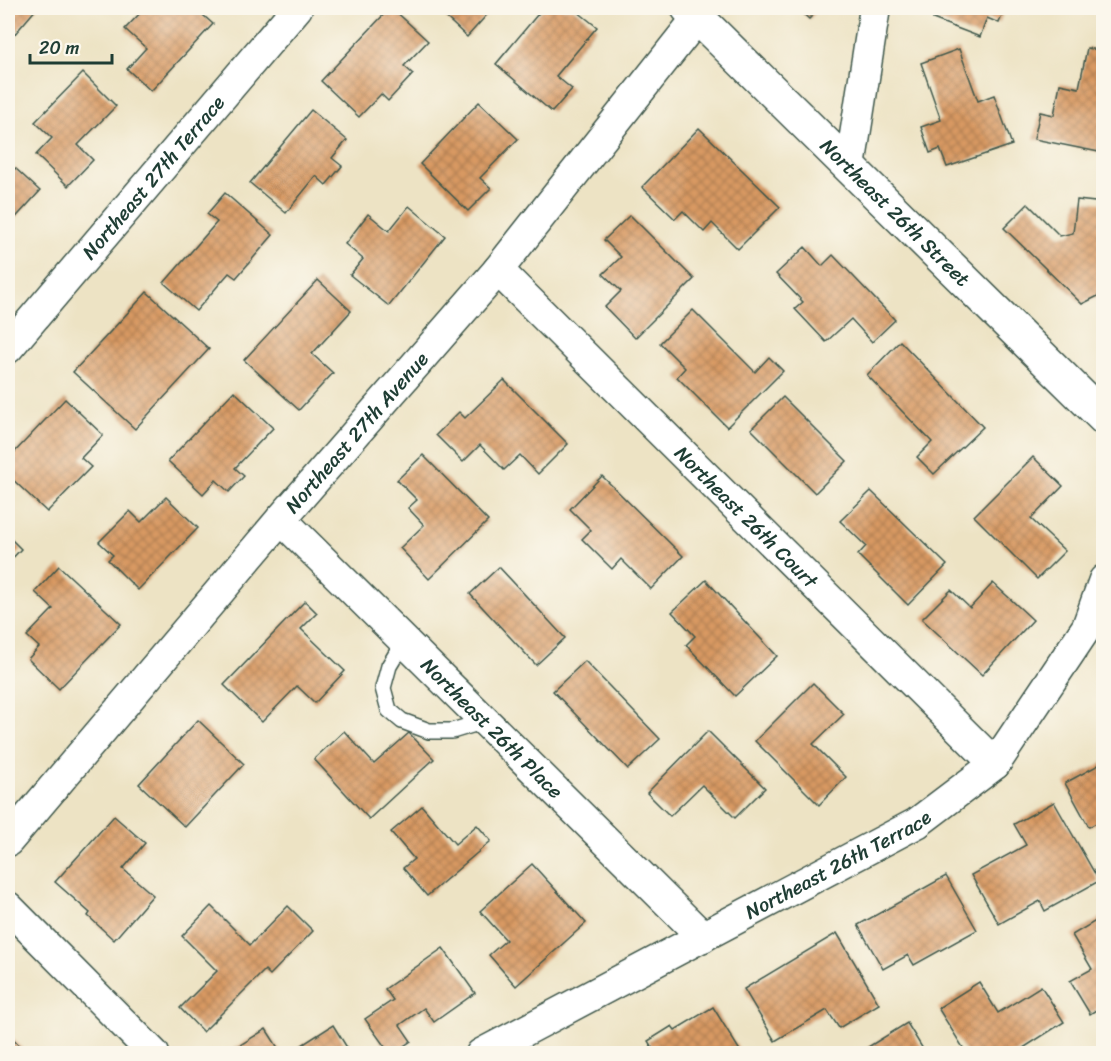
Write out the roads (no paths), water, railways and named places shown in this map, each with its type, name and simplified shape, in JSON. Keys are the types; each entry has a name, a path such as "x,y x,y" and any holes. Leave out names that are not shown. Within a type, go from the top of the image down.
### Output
{"street":[{"name":"Northeast 27th Terrace","path":"8,348 297,8"},
{"path":"850,167 875,8"},
{"name":"Northeast 26th Street","path":"693,12 1104,418"},
{"name":"Northeast 27th Avenue","path":"8,841 281,519 498,270 693,12"},
{"name":"Northeast 26th Court","path":"498,270 994,764"},
{"name":"Northeast 26th Place","path":"281,519 703,936"},
{"name":"Northeast 26th Terrace","path":"481,1053 917,823 994,764 1087,627 1104,580"},
{"path":"8,907 154,1053"}],"lane":[{"path":"404,641 388,666 383,688 389,710 402,721 429,731 452,731 485,721"}]}
